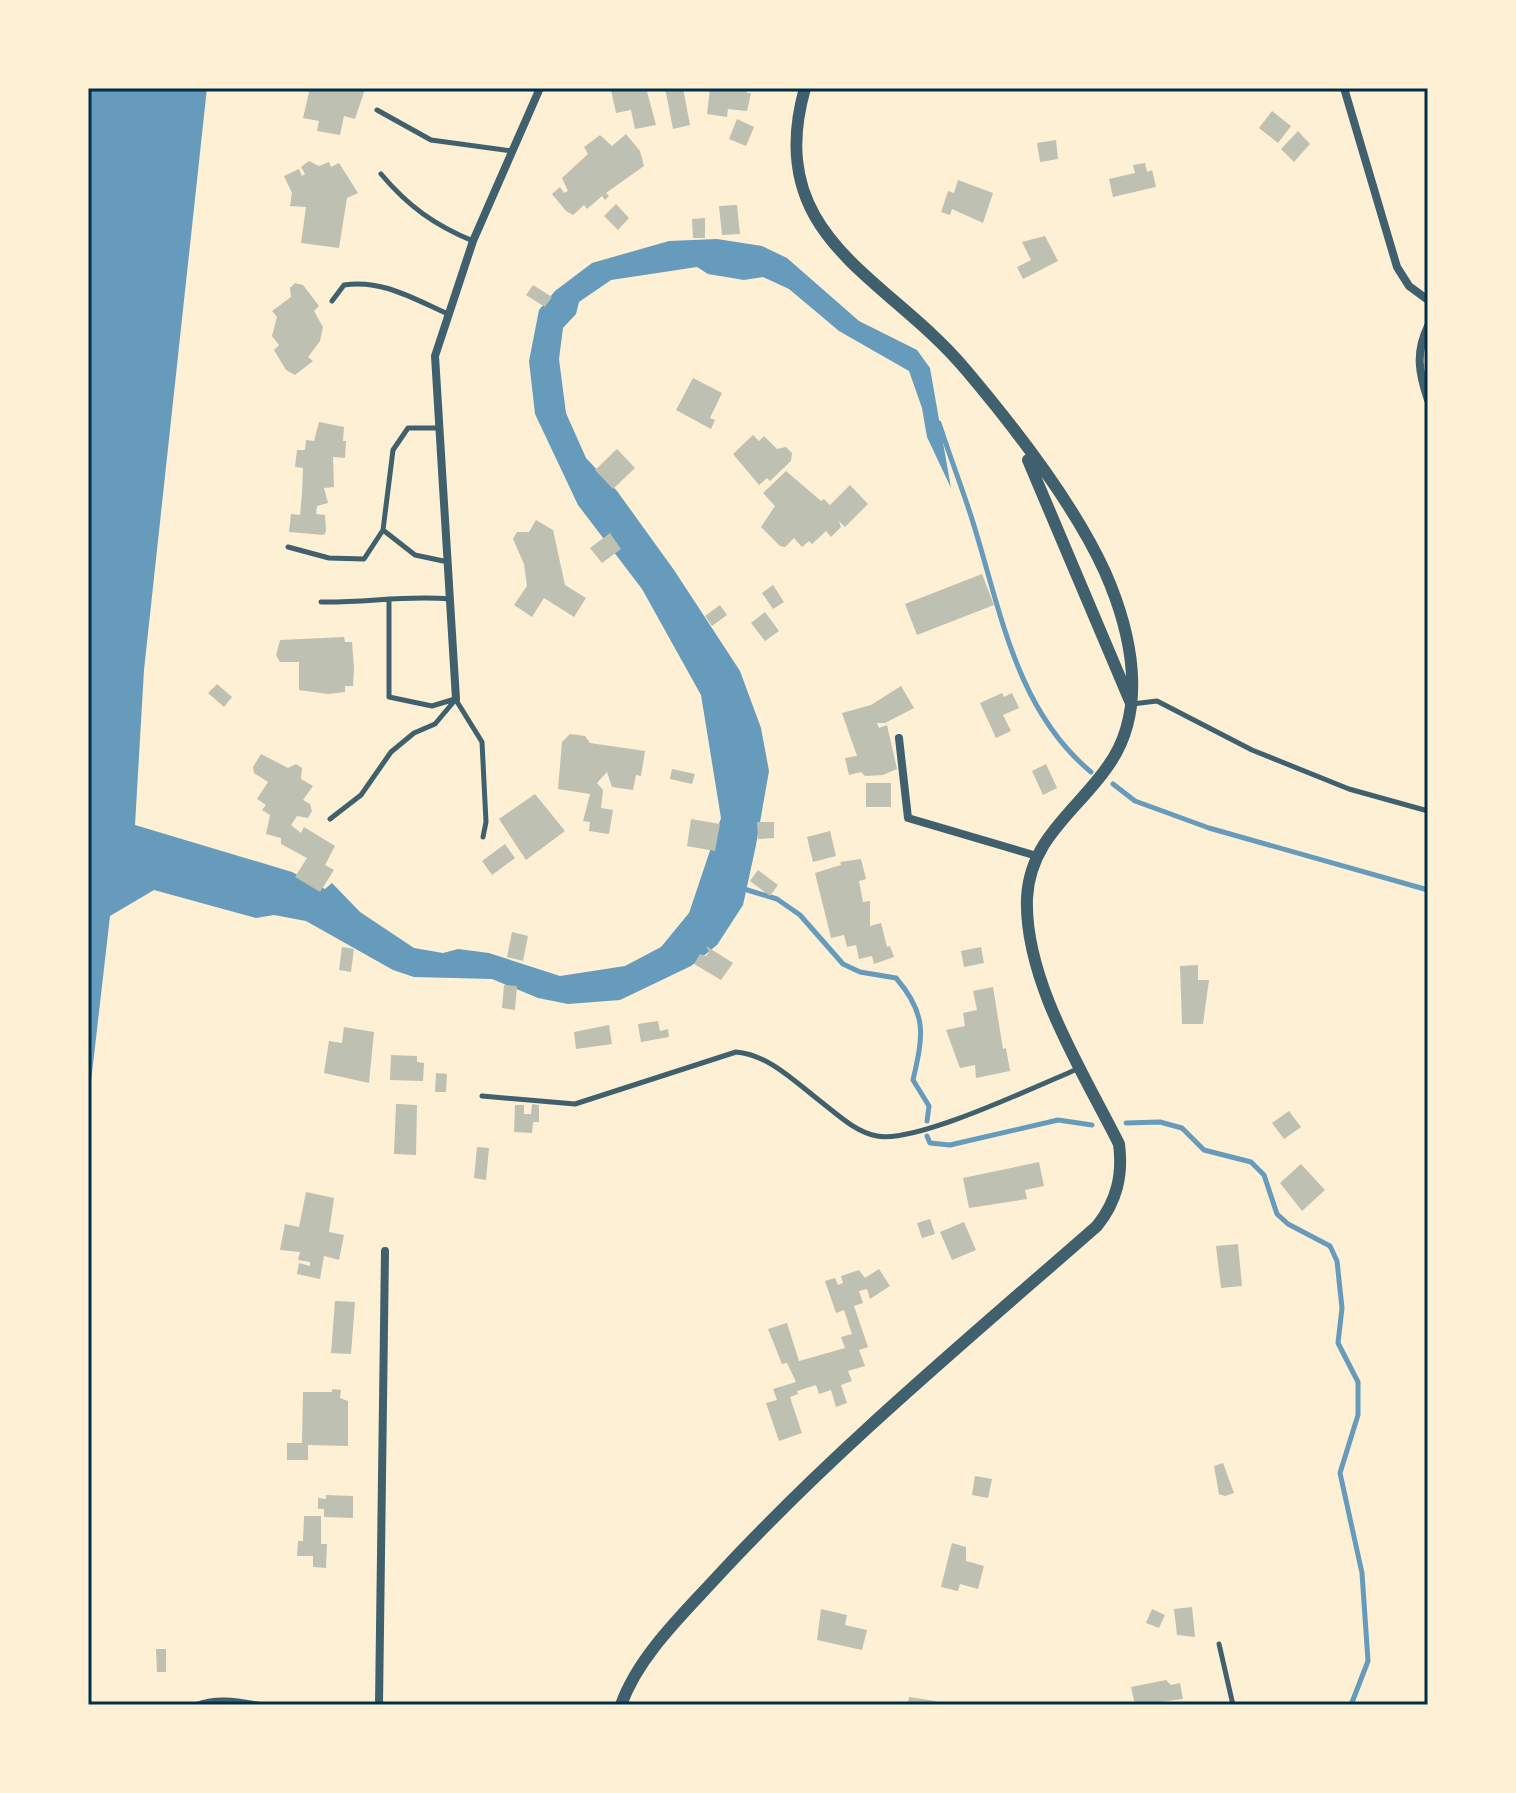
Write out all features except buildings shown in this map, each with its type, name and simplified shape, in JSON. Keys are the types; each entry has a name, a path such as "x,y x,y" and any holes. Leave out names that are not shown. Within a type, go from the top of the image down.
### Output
{"street":[{"path":"456,699 435,356 473,241 540,88"},
{"path":"621,1705 638,1673 686,1611 813,1478 1097,1226 1109,1212 1118,1189 1122,1166 1119,1144 1040,975 1027,900 1037,856 1046,836 1109,765 1125,734 1133,674 1125,632 1106,576 1084,528 1021,442 965,369 844,259 820,226 801,188 795,148 805,88"},
{"path":"1344,88 1397,267 1409,286 1428,300"},
{"path":"1428,326 1419,353 1419,372 1428,400"},
{"path":"1021,442 1131,704"},
{"path":"899,738 908,818 1037,856"},
{"path":"379,1705 385,1251"}],"lane":[{"path":"377,110 431,140 512,151"},
{"path":"381,174 400,197 430,222 473,241"},
{"path":"332,301 344,285 359,283 398,291 449,314"},
{"path":"288,547 329,558 364,559 383,530 393,450 408,428 440,427"},
{"path":"383,530 415,555 448,562"},
{"path":"321,602 364,604 408,595 450,599"},
{"path":"389,599 389,697 432,706 456,699"},
{"path":"330,819 361,795 391,752 414,733 435,724 456,699"},
{"path":"456,699 482,742 486,822 483,837"},
{"path":"1131,704 1157,701 1252,750 1349,789 1428,811"},
{"path":"482,1096 575,1104 736,1052 749,1053 774,1066 855,1127 888,1138 922,1130 1081,1067"},
{"path":"1219,1644 1233,1705"},
{"path":"195,1705 208,1700 228,1699 263,1705"}],"water":[{"path":"88,88 207,88 144,670 135,825 292,872 325,889 332,883 360,912 414,948 443,953 458,949 489,953 560,976 625,966 661,947 689,913 721,818 701,695 642,589 578,505 535,414 529,361 539,310 555,291 592,263 669,241 717,239 762,246 787,258 859,321 917,350 930,368 951,488 927,437 922,408 909,371 839,331 789,289 763,277 744,280 708,274 697,267 611,280 579,302 576,314 563,328 559,359 566,413 586,458 617,491 674,570 740,671 761,728 769,771 743,905 717,945 691,966 620,1000 568,1004 538,998 492,979 414,977 393,970 306,921 274,915 256,918 154,890 110,916 88,1108"}],"waterway":[{"path":"939,423 971,516 1001,620 1027,687 1044,718 1065,746 1091,772"},
{"path":"1113,784 1135,801 1209,828 1428,890"},
{"path":"741,888 777,899 800,915 843,964 860,972 896,978 914,1003 918,1015 920,1038 913,1080 929,1106 927,1121"},
{"path":"927,1136 930,1143 950,1145 1058,1120 1092,1125"},
{"path":"1126,1123 1160,1122 1182,1128 1204,1150 1251,1162 1264,1175 1277,1214 1288,1224 1330,1246 1337,1261 1342,1308 1338,1343 1358,1382 1358,1415 1340,1473 1362,1573 1368,1661 1351,1705"}]}
